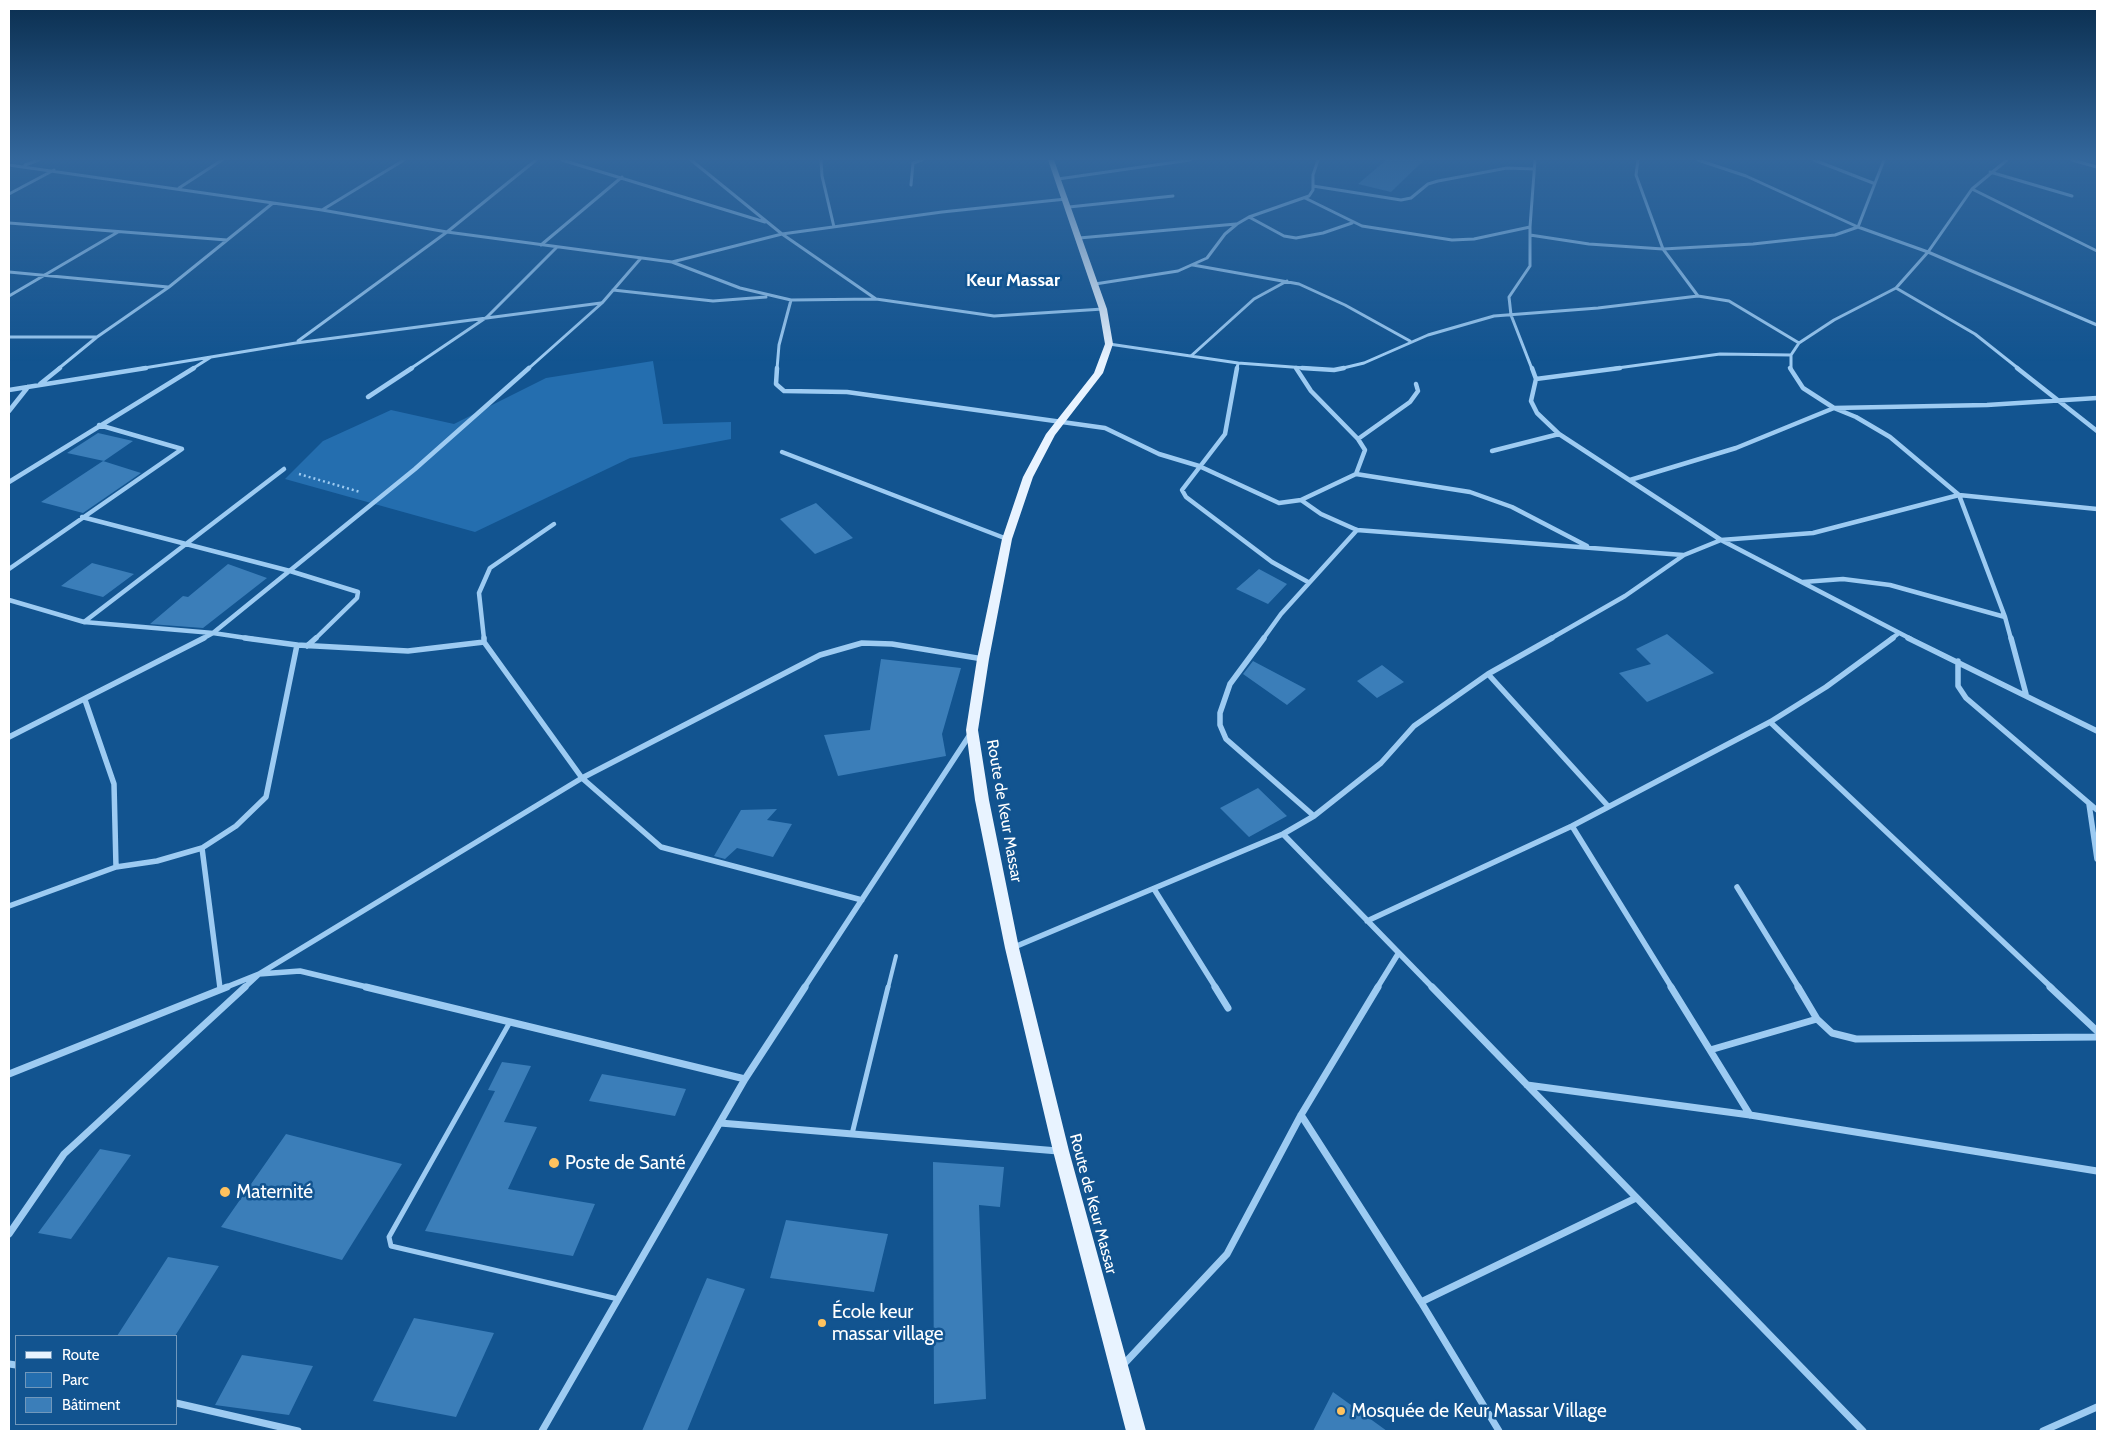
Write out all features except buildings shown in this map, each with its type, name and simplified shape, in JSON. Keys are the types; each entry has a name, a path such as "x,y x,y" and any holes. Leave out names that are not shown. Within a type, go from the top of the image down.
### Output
{"main road":[{"path":"1076,227 1103,309 1109,344"},
{"name":"Route de Keur Massar","path":"1109,344 1098,373 1045,443 1028,477 1007,539 983,659 972,730 982,800 1012,948 1061,1151 1136,1431"}],"street":[{"path":"67,227 227,240"},
{"path":"40,384 98,337 169,287 243,227"},
{"path":"420,227 672,262 769,296 791,300 876,299 994,316 1103,309"},
{"path":"296,342 453,227"},
{"path":"541,245 562,227"},
{"path":"773,227 876,299"},
{"path":"672,262 782,234 833,227"},
{"path":"1079,238 1201,227"},
{"path":"1094,284 1178,271 1193,265 1210,254 1225,234 1233,227"},
{"path":"1267,227 1284,236 1296,238 1323,233 1340,227"},
{"path":"1366,227 1462,240 1529,227"},
{"path":"1530,227 1530,266 1509,296 1511,315 1536,379 1531,401 1537,413 1559,434 1721,540 1899,633 2026,694 2097,732"},
{"path":"1655,227 1663,249 1698,296"},
{"path":"1530,235 1589,244 1663,249 1744,245 1835,235 1857,227"},
{"path":"1859,227 1928,252 2097,325"},
{"path":"1945,227 1928,252 1896,288 1834,320 1799,343 1790,355 1790,367 1794,378 1803,388 1834,408 1856,417 1890,437 1958,495 2005,617 2026,694"},
{"path":"2050,227 2097,250"},
{"path":"9,296 119,231"},
{"path":"368,398 487,317 556,247"},
{"path":"9,737 85,700 213,633 379,498 602,303 640,258"},
{"path":"1193,265 1288,281 1317,291 1410,341"},
{"path":"9,272 169,287"},
{"path":"1191,356 1254,298 1288,281"},
{"path":"1896,288 1975,334 2097,431"},
{"path":"613,290 713,301 769,296"},
{"path":"1109,344 1238,363 1334,370 1351,368 1410,341 1476,320 1698,296 1729,301 1799,343"},
{"path":"791,300 778,346 776,384 784,391 847,392 1105,428 1138,442 1159,454 1199,466 1279,503 1301,500 1356,474 1470,492 1512,507 1590,548"},
{"path":"9,390 296,342 602,303"},
{"path":"9,337 98,337"},
{"path":"1536,379 1720,354 1790,355"},
{"path":"9,482 213,356"},
{"path":"1238,363 1225,434 1182,490 1186,497 1272,562 1308,582"},
{"path":"1296,368 1311,391 1358,438 1365,450 1356,474"},
{"path":"1358,438 1410,402 1418,391 1416,384"},
{"path":"9,411 28,388"},
{"path":"1630,480 1736,448 1834,408 2060,401 2097,398"},
{"path":"9,569 182,449 99,425"},
{"path":"1492,451 1559,434"},
{"path":"782,452 1007,539"},
{"path":"84,622 284,469"},
{"path":"1012,948 1283,834 1314,816 1381,763 1414,726 1488,674 1624,596 1684,555 1721,540 1813,533 1857,524 1958,495 2097,509"},
{"path":"1301,500 1321,514 1357,530 1684,555"},
{"path":"82,517 290,571 358,592 357,598 307,646"},
{"path":"554,524 490,568 479,593 484,642 582,778 661,847 862,900"},
{"path":"1314,816 1226,739 1220,725 1220,713 1230,684 1281,614 1357,530"},
{"path":"1802,582 1843,579 1890,585 2005,617"},
{"path":"9,600 84,622 213,633 307,646 408,651 484,642"},
{"path":"1367,921 1572,826 1770,722 1826,687 1899,633"},
{"path":"9,1074 258,974 582,778 820,655 862,643 892,644 983,659"},
{"path":"9,906 116,867 157,861 202,848 236,826 266,796 297,645"},
{"path":"1958,661 1958,686 1966,698 2097,810"},
{"path":"1488,674 1608,806"},
{"path":"85,700 114,784 116,867"},
{"path":"1770,722 2097,1031"},
{"path":"542,1431 745,1080 972,730"},
{"path":"2089,803 2097,859"},
{"path":"1572,826 1750,1116"},
{"path":"1283,834 1863,1431"},
{"path":"202,848 220,988"},
{"path":"1737,887 1816,1019 1832,1033 1856,1039 2097,1037"},
{"path":"1154,889 1228,1008"},
{"path":"1119,1369 1227,1254 1301,1114 1398,954"},
{"path":"9,1234 64,1154 258,974 300,971 745,1080"},
{"path":"1710,1050 1816,1019"},
{"path":"1527,1085 1750,1116 2097,1171"},
{"path":"1301,1114 1499,1431"},
{"path":"720,1123 1061,1151"},
{"path":"1420,1302 1636,1198"},
{"path":"178,1403 298,1431"},
{"path":"2043,1431 2097,1407"}],"lane":[{"path":"852,1134 896,956"},
{"path":"510,1022 389,1237 391,1246 618,1299"}],"path":[{"path":"284,469 379,498"}],"green space":[{"path":"653,361 663,424 731,422 731,439 630,458 475,532 285,479 323,441 391,410 454,424 546,378"}],"place":[{"name":"Poste de Santé","path":"554,1163"},
{"name":"Maternité","path":"225,1192"},
{"name":"École keur massar village","path":"822,1323"},
{"name":"Mosquée de Keur Massar Village","path":"1341,1411"}],"district":[{"name":"Keur Massar","path":"1013,281"}]}
